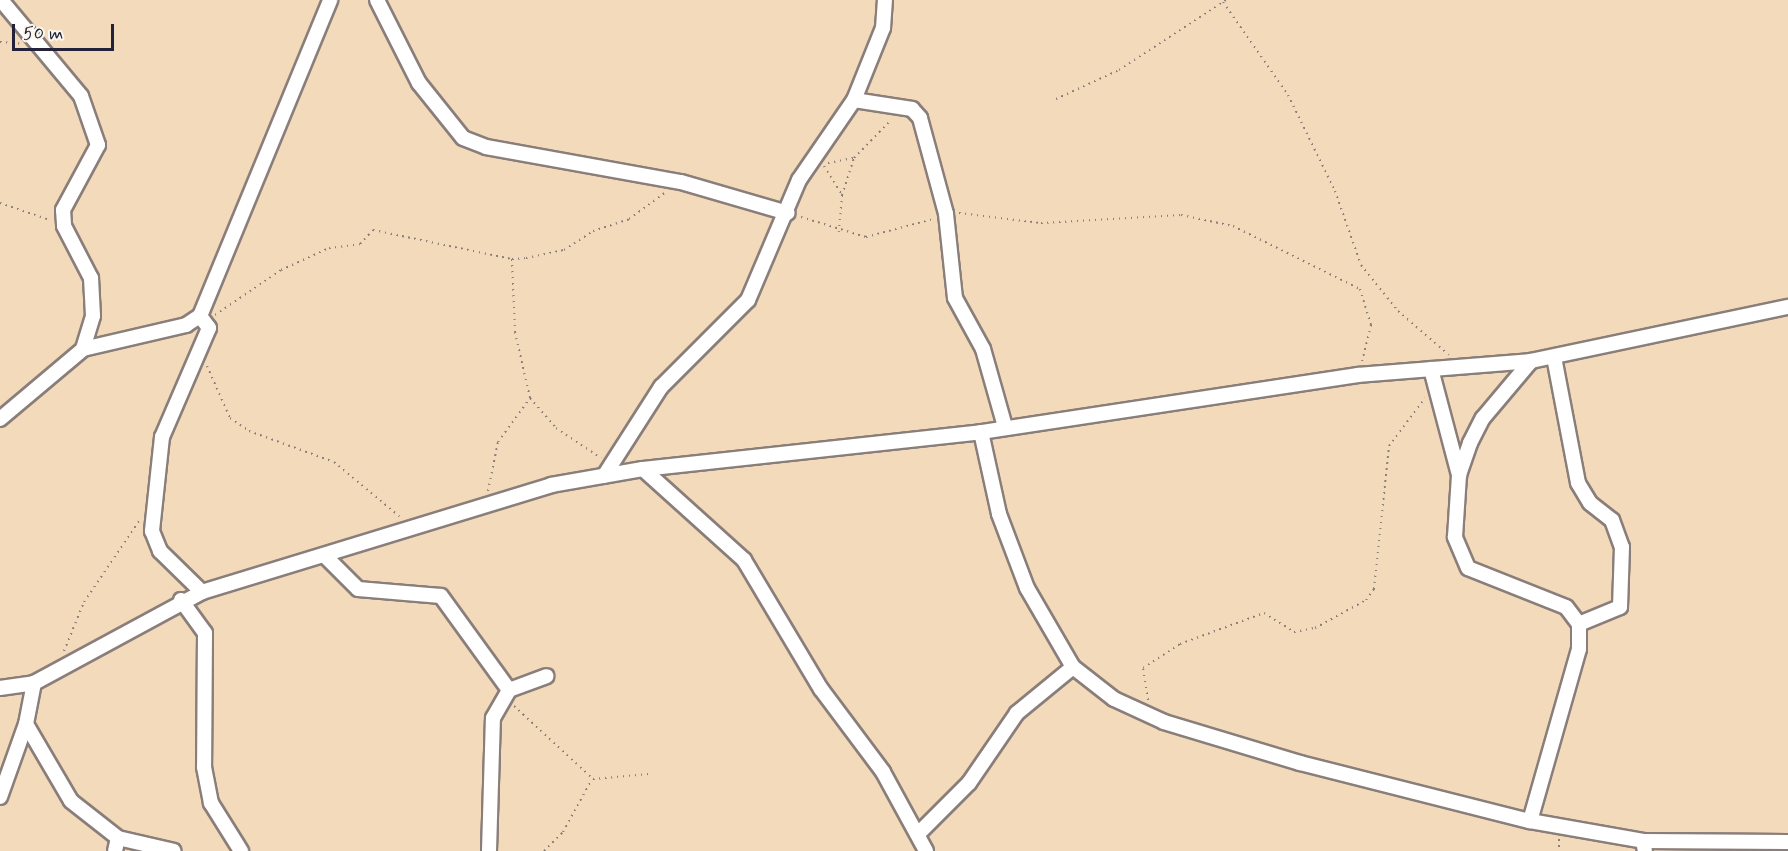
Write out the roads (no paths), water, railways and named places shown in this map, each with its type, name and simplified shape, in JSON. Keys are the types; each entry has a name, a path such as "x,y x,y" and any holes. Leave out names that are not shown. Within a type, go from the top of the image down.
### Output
{"street":[{"path":"1,0 89,112 95,158 68,194 64,226 91,278 93,316 83,349"},
{"path":"202,592 160,551 152,531 162,437 201,349 204,318 330,0"},
{"path":"376,0 418,83 463,138 486,147 681,182 788,213"},
{"path":"607,470 661,387 748,300 788,213 798,180 854,100 883,28 885,0"},
{"path":"854,100 899,106 920,118 946,214 955,298 983,349 1005,427"},
{"path":"0,688 34,683 181,600 202,592 326,557 488,503 607,470 643,470 981,432 1358,375 1531,361 1788,307"},
{"path":"0,419 83,349 186,325 204,318"},
{"path":"1554,357 1578,483 1590,503 1612,520 1622,547 1620,608 1579,624"},
{"path":"1459,475 1483,418 1531,361"},
{"path":"1431,369 1459,475 1455,537 1468,568 1566,608 1579,624 1579,649 1530,821"},
{"path":"981,432 999,514 1027,588 1073,667 1114,699 1151,716 1300,763 1530,821 1644,846 1788,842"},
{"path":"643,470 744,560 821,689 883,772 919,833 926,851"},
{"path":"326,557 358,589 441,596 506,693"},
{"path":"181,600 206,633 204,767 211,803 241,851"},
{"path":"919,833 969,783 1017,713 1073,667"},
{"path":"489,851 491,739 506,693 547,676"},
{"path":"0,797 26,724 34,683"},
{"path":"26,724 71,801 116,844 174,851"}]}
